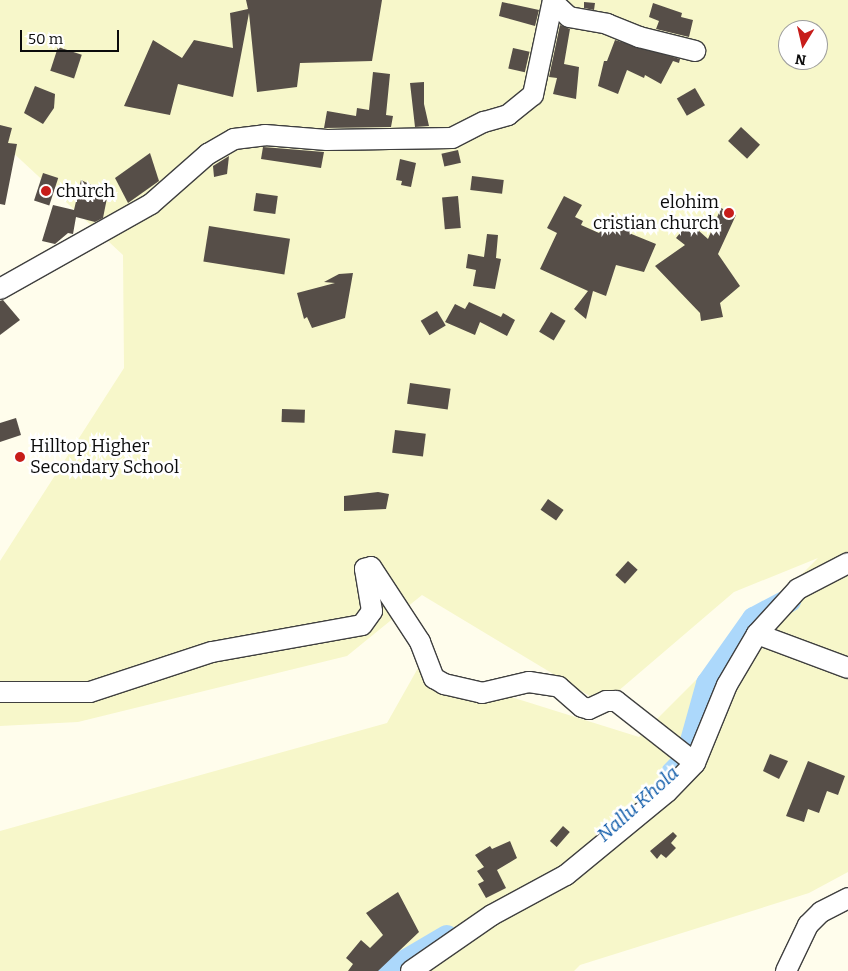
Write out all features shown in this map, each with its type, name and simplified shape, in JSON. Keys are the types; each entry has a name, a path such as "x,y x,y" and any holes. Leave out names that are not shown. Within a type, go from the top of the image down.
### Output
{"street":[{"path":"553,1 569,17 607,24 639,37 695,51"},
{"path":"0,289 151,204 208,154 234,139 265,135 345,140 452,138 484,122 508,115 533,95 553,1"},
{"path":"411,971 492,915 566,875 667,792 694,762 726,686 756,634 798,589 848,563"},
{"path":"0,692 90,692 212,652 362,625 372,610 365,569 371,567 420,642 434,678 444,684 482,693 529,682 559,687 571,694 582,706 589,709 606,702 616,702 694,762"},
{"path":"756,634 848,668"},
{"path":"786,971 808,925 821,912 848,898"}],"green space":[{"path":"0,0 848,0 848,872 809,893 580,965 574,971 0,971 0,831 387,723 418,668 639,737 818,558 734,592 603,704 422,595 347,656 78,722 0,726 0,561 124,368 123,255 8,148 0,148"}],"building":[{"path":"246,0 382,0 372,61 300,63 297,87 257,92 249,13 233,97 178,84 170,115 124,106 153,40 182,58 194,40 233,48 230,13 248,9"},
{"path":"502,2 539,10 535,26 499,16"},
{"path":"584,2 595,3 594,10 584,8"},
{"path":"653,3 682,13 681,17 693,20 689,37 656,29 659,21 649,17"},
{"path":"560,25 570,29 564,64 579,67 576,99 553,94 557,78 549,77"},
{"path":"615,40 680,59 679,63 673,61 661,84 645,75 644,78 627,70 618,94 598,86 604,61 607,61"},
{"path":"58,47 82,55 74,79 50,71"},
{"path":"513,48 530,52 525,72 508,68"},
{"path":"373,72 390,74 386,115 393,116 391,127 324,128 327,111 356,116 357,108 369,110"},
{"path":"424,82 424,104 429,126 415,127 410,83"},
{"path":"35,86 55,94 54,108 43,124 24,113"},
{"path":"695,88 705,105 687,116 677,98"},
{"path":"0,125 12,128 8,143 17,144 5,205 0,204"},
{"path":"741,127 760,145 747,159 728,141"},
{"path":"263,147 324,152 321,168 261,159"},
{"path":"458,150 461,163 444,166 441,154"},
{"path":"150,153 159,181 128,203 115,178"},
{"path":"229,156 227,174 214,177 213,166"},
{"path":"400,159 416,163 411,187 401,185 402,181 396,180"},
{"path":"43,173 58,178 49,206 34,201"},
{"path":"472,176 504,180 502,194 470,190"},
{"path":"81,180 108,193 103,218 95,222 76,217 73,234 68,233 55,244 42,241 53,205 74,210"},
{"path":"256,193 278,196 275,214 253,211"},
{"path":"458,196 461,228 445,229 442,197"},
{"path":"564,196 582,205 575,217 583,221 581,225 599,233 613,215 632,230 629,233 656,244 644,272 616,265 606,296 593,291 586,319 574,309 588,291 540,269 557,233 547,228"},
{"path":"721,208 736,215 718,254 740,286 720,303 723,317 701,321 700,313 655,266 685,245 676,238 689,222 708,239"},
{"path":"209,226 290,239 284,274 203,262"},
{"path":"487,234 498,235 496,258 501,259 495,289 473,286 476,270 466,268 468,254 484,257"},
{"path":"353,273 345,318 312,328 307,317 304,319 297,293 335,283 324,282 339,274"},
{"path":"3,300 20,320 0,335 0,301"},
{"path":"469,302 501,317 503,313 515,320 507,336 480,322 475,335 445,322 455,304 465,309"},
{"path":"437,311 446,326 429,335 421,321"},
{"path":"551,312 566,321 554,340 539,332"},
{"path":"410,383 451,389 448,410 407,404"},
{"path":"282,409 305,410 305,423 282,422"},
{"path":"16,418 21,435 0,442 0,423"},
{"path":"395,430 426,434 423,457 392,453"},
{"path":"378,492 389,494 386,509 344,511 344,496"},
{"path":"548,499 564,510 556,521 541,510"},
{"path":"628,561 638,570 625,584 615,575"},
{"path":"770,754 788,761 779,779 763,771"},
{"path":"808,761 845,776 838,795 827,791 819,813 808,809 804,822 786,816"},
{"path":"563,826 570,832 557,847 550,841"},
{"path":"673,832 677,836 671,843 676,848 666,858 661,854 657,859 650,851"},
{"path":"510,841 517,858 497,870 506,888 486,898 478,884 484,881 477,871 484,867 475,855 490,846 492,849"},
{"path":"398,892 419,932 378,971 348,971 353,964 346,958 361,940 370,948 383,935 366,913"}],"waterway":[{"name":"Nallu Khola","path":"673,773 687,759 708,684 754,619 789,600"},
{"name":"Nallu Khola","path":"389,971 447,937"}],"place":[{"name":"church","path":"46,191"},
{"name":"elohim cristian church","path":"729,213"},
{"name":"Hilltop Higher Secondary School","path":"20,457"}]}
